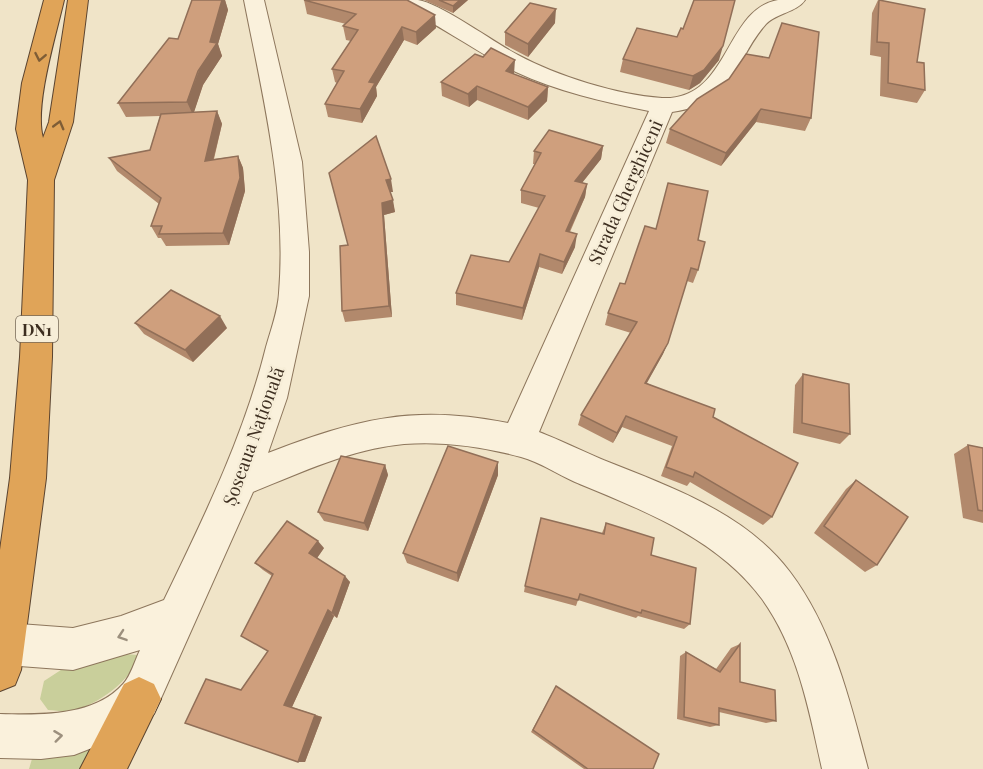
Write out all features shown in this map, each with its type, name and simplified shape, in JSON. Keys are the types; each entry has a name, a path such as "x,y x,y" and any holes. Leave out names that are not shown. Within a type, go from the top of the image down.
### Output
{"highway":[{"name":"DN1","path":"3,657 28,478 36,357 41,180 28,129 36,72 54,0"},
{"name":"DN1","path":"41,180 61,122 69,50 78,0"},
{"path":"103,769 140,699"}],"street":[{"name":"Șoseaua Națională","path":"140,699 240,480 270,398 282,357 294,296 295,252 289,162 254,0"},
{"path":"401,0 441,18 523,66 553,79 662,108"},
{"name":"Strada Gherghiceni","path":"518,440 662,108 701,96 714,86 730,69 759,20 775,8 795,0"},
{"path":"240,480 346,440 405,429 450,431 518,440 677,508 745,552 774,584 799,621 821,672 845,769"},
{"path":"3,657 73,649 121,637 177,615"},
{"path":"0,735 58,737 86,730 109,722 140,699"}],"green space":[{"path":"125,654 138,655 130,673 122,682 92,704 63,712 48,710 40,699 44,681 64,668"},
{"path":"96,748 86,769 29,769 34,752 66,753"}],"building":[{"path":"192,0 222,0 210,42 217,43 198,71 187,102 118,103 169,38 178,39"},
{"path":"304,0 407,0 435,15 416,32 402,27 369,82 375,83 360,109 325,104 344,71 332,69 358,30 343,26 356,14"},
{"path":"439,0 460,0 453,6"},
{"path":"694,0 735,0 723,46 704,70 693,76 623,59 637,28 677,37 681,28 683,29"},
{"path":"879,0 925,9 917,62 924,63 925,90 888,83 889,43 877,42"},
{"path":"530,3 556,9 528,44 505,32"},
{"path":"782,23 819,32 811,118 761,109 726,153 670,129 697,99 729,79 746,54 769,58"},
{"path":"491,48 515,60 506,71 548,87 528,107 477,86 468,94 441,82 475,54 483,57"},
{"path":"217,111 205,161 238,156 240,178 223,233 159,234 162,226 151,226 161,198 109,158 150,150 161,114"},
{"path":"549,130 603,146 575,181 587,184 566,231 577,234 564,262 540,254 523,308 456,293 471,255 509,262 545,196 521,190 541,153 534,151"},
{"path":"376,136 391,179 386,180 393,200 382,203 389,306 342,311 340,246 348,245 329,173"},
{"path":"668,183 708,191 698,240 705,242 698,270 691,268 668,343 645,383 715,409 713,417 798,463 772,517 695,472 693,477 666,467 677,437 626,416 617,433 581,415 637,322 608,313 620,283 625,284 645,226 656,229"},
{"path":"171,290 220,316 185,350 135,323"},
{"path":"803,374 849,384 850,434 802,423"},
{"path":"968,445 983,448 983,511 978,510"},
{"path":"448,446 498,462 457,573 403,553"},
{"path":"341,456 385,465 364,523 318,512"},
{"path":"856,480 908,517 877,565 824,526"},
{"path":"541,518 604,534 606,523 654,538 651,555 696,568 690,624 642,610 641,613 580,594 578,600 525,586"},
{"path":"287,521 318,541 309,553 345,576 332,613 328,610 284,705 315,715 298,762 185,723 206,679 241,690 268,651 241,636 273,574 255,563"},
{"path":"740,644 740,682 775,690 776,721 719,708 719,725 684,717 686,652 720,672"},
{"path":"556,686 659,754 653,769 588,769 533,730"}]}
